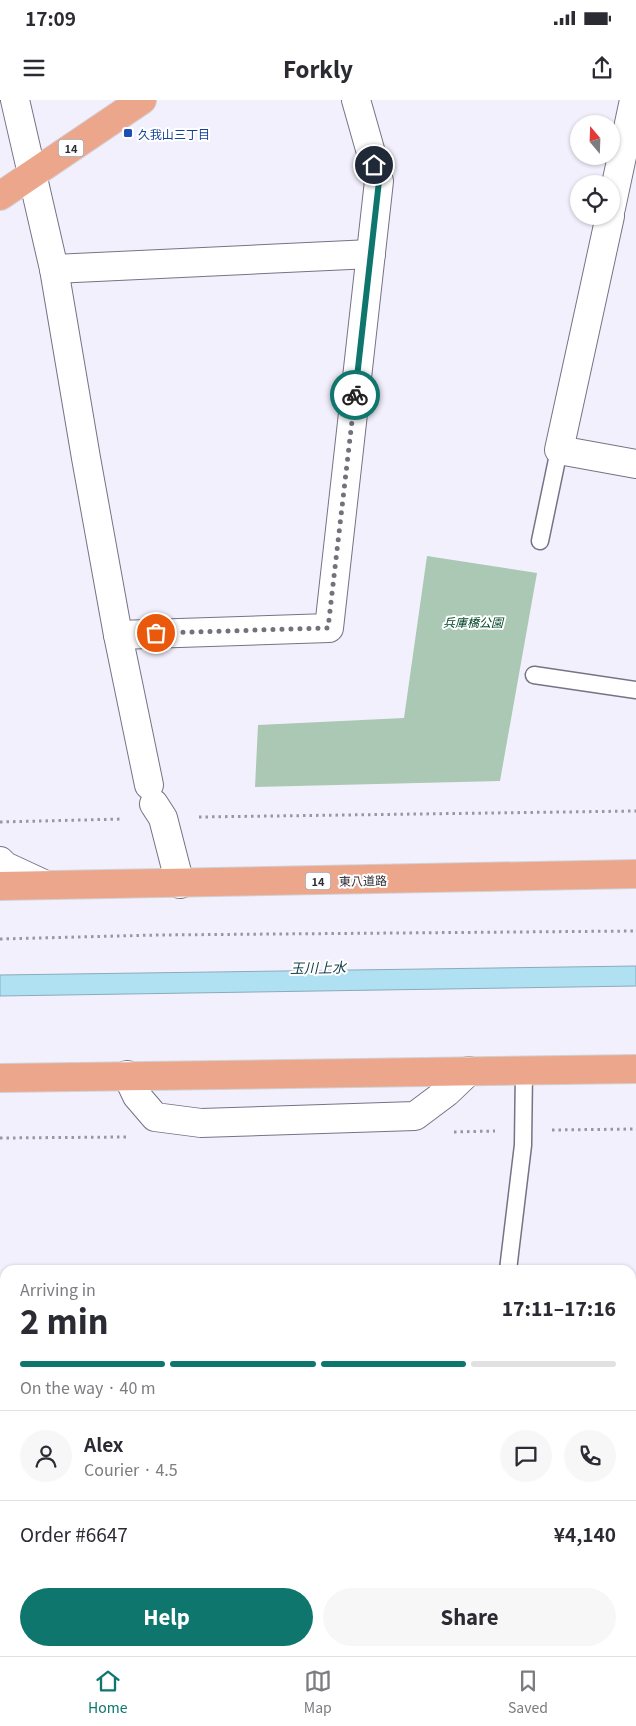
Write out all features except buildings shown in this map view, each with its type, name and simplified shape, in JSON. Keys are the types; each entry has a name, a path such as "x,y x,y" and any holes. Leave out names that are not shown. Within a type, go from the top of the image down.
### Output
{"main road":[{"name":"14","path":"0,196 142,100"},
{"name":"東八道路","path":"0,886 636,874"},
{"path":"0,1078 636,1069"}],"street":[{"path":"15,100 54,268 118,634 155,802 180,884"},
{"path":"118,634 328,628 379,181 356,100"},
{"path":"618,175 634,100"},
{"path":"608,225 560,450 636,464"},
{"path":"54,268 371,254"},
{"path":"0,861 5,866 46,886"},
{"path":"127,1075 138,1096 155,1117 200,1123 415,1116 447,1092 469,1071"}],"lane":[{"path":"540,541 560,450"},
{"path":"534,675 636,690"},
{"path":"509,1265 523,1145 524,1070"}],"path":[{"path":"0,822 155,802 636,812"},
{"path":"0,939 168,935 636,932"}],"green space":[{"name":"兵庫橋公園","path":"427,556 537,573 500,781 255,787 258,725 404,718"}],"water":[{"path":"636,966 636,986 0,996 0,975"}],"way so far":[{"path":"156,633 328,628 355,395"}],"place":[{"name":"久我山三丁目","path":"128,133"}],"route":[{"path":"355,395 379,181 374,165"}],"water label":[{"name":"玉川上水","path":"318,967"}]}
